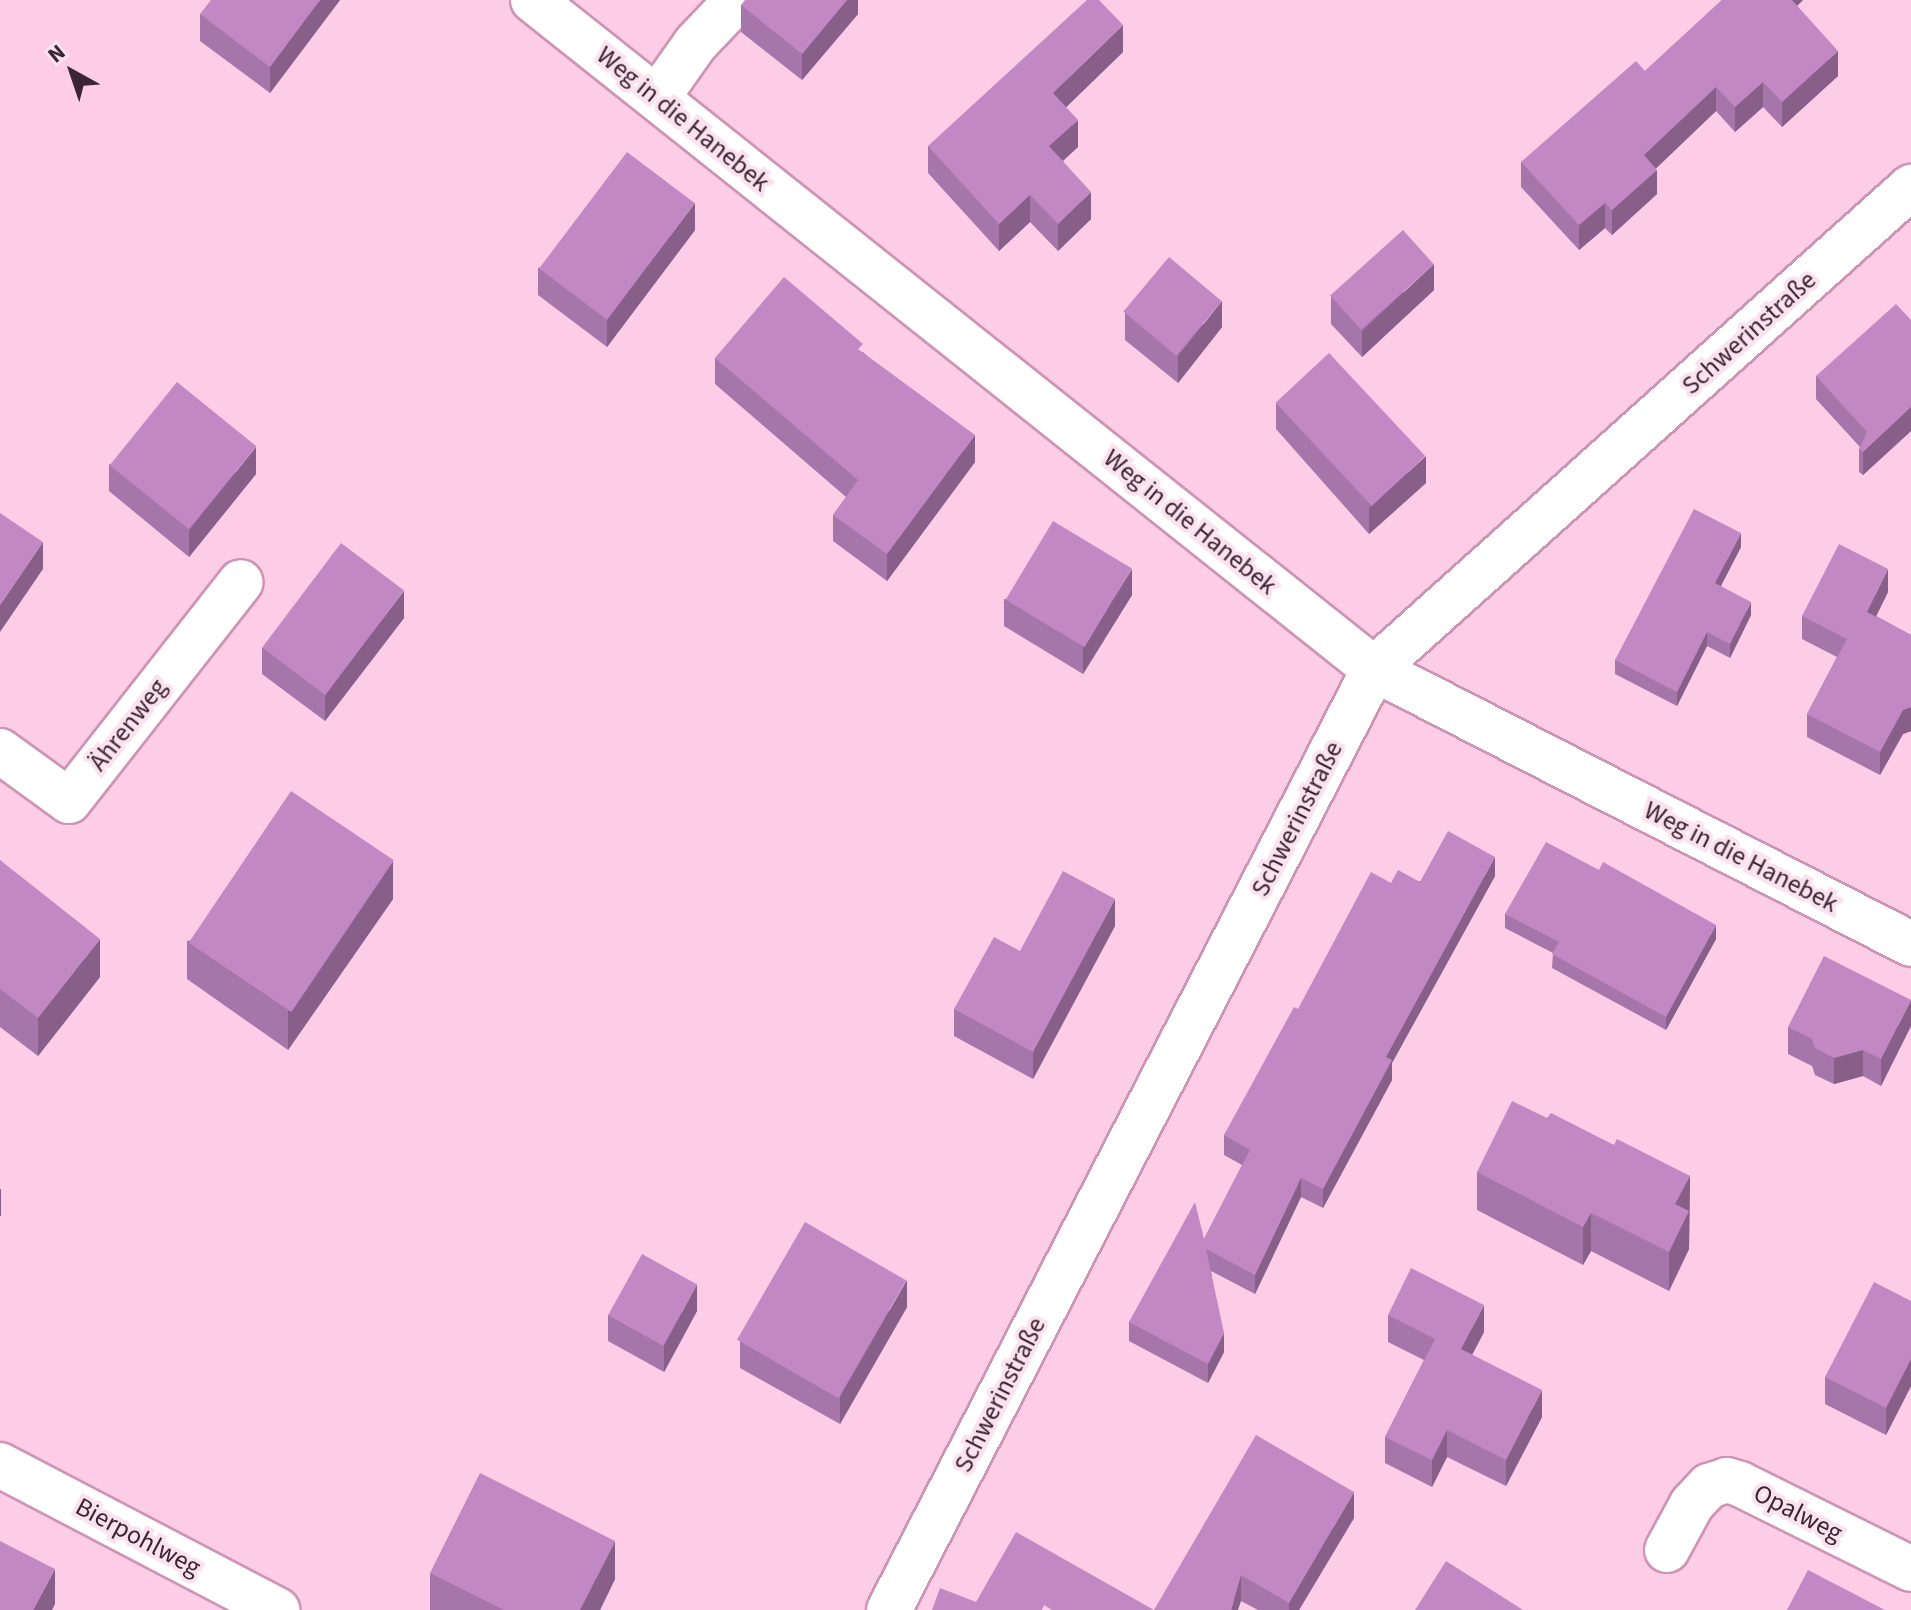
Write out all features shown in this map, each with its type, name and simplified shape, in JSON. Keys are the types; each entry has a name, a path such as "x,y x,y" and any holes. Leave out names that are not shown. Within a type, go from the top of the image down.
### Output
{"street":[{"name":"Weg in die Hanebek","path":"533,0 1374,669 1911,944"},
{"path":"657,98 696,43 737,0"},
{"name":"Schwerinstraße","path":"889,1610 1374,669 1911,187"},
{"name":"Ährenweg","path":"0,751 69,801 241,582"},
{"name":"Bierpohlweg","path":"0,1465 277,1610"},
{"name":"Opalweg","path":"1667,1550 1692,1504 1709,1486 1727,1480 1911,1569"}],"building":[{"path":"211,0 320,0 270,67 200,14"},
{"path":"745,0 847,0 802,54 741,5"},
{"path":"1087,0 1099,0 1123,25 1053,93 1078,120 1049,146 1091,192 1058,224 1030,195 999,224 928,146"},
{"path":"1722,0 1792,0 1838,51 1782,102 1763,82 1735,107 1716,87 1644,155 1657,170 1612,210 1605,203 1579,225 1521,162 1636,61 1645,71"},
{"path":"627,152 695,203 607,320 539,269"},
{"path":"1403,230 1434,264 1361,330 1330,296"},
{"path":"1169,257 1222,301 1176,356 1123,311"},
{"path":"784,277 863,344 858,349 975,435 887,554 833,515 858,480 715,358"},
{"path":"1896,304 1911,320 1911,407 1863,452 1859,449 1867,432 1816,376"},
{"path":"1329,353 1425,456 1372,506 1276,403"},
{"path":"177,382 256,446 189,529 110,465"},
{"path":"1694,509 1741,533 1715,583 1751,602 1730,644 1707,632 1677,692 1615,660"},
{"path":"0,513 43,542 0,605"},
{"path":"1053,521 1132,568 1084,647 1006,600"},
{"path":"341,543 404,591 325,695 262,648"},
{"path":"1839,544 1888,569 1867,612 1911,635 1911,707 1903,710 1880,752 1807,714 1847,639 1802,616"},
{"path":"291,791 394,860 291,1012 189,943"},
{"path":"1448,831 1495,857 1386,1057 1392,1060 1323,1189 1301,1178 1255,1275 1206,1249 1224,1333 1208,1364 1129,1322 1195,1202 1204,1239 1250,1150 1224,1135 1294,1007 1298,1009 1371,872 1391,883 1398,870 1420,882"},
{"path":"1546,842 1599,870 1603,862 1716,925 1666,1017 1552,954 1559,942 1505,914"},
{"path":"0,860 100,939 38,1018 0,989"},
{"path":"1063,871 1115,899 1033,1052 954,1009 994,937 1020,951"},
{"path":"1824,956 1911,1000 1881,1059 1863,1050 1834,1058 1815,1048 1812,1039 1788,1027"},
{"path":"1512,1101 1547,1118 1551,1113 1614,1145 1617,1139 1690,1176 1675,1204 1689,1211 1669,1252 1591,1213 1583,1227 1477,1172"},
{"path":"805,1222 906,1280 838,1398 737,1340"},
{"path":"642,1254 697,1285 663,1346 608,1315"},
{"path":"1411,1268 1484,1305 1461,1349 1542,1390 1506,1460 1447,1430 1432,1460 1385,1437 1435,1339 1388,1315"},
{"path":"1874,1282 1911,1301 1911,1359 1886,1408 1825,1377"},
{"path":"1256,1435 1354,1492 1289,1603 1241,1575 1231,1610 1154,1610"},
{"path":"480,1473 615,1541 580,1610 504,1610 430,1573"},
{"path":"1016,1532 1154,1610 1052,1610 1044,1605 1042,1610 932,1610 940,1588 976,1602"},
{"path":"0,1541 55,1569 33,1610 0,1610"},
{"path":"1446,1561 1523,1610 1415,1610"},
{"path":"1808,1570 1885,1610 1787,1610"}]}
